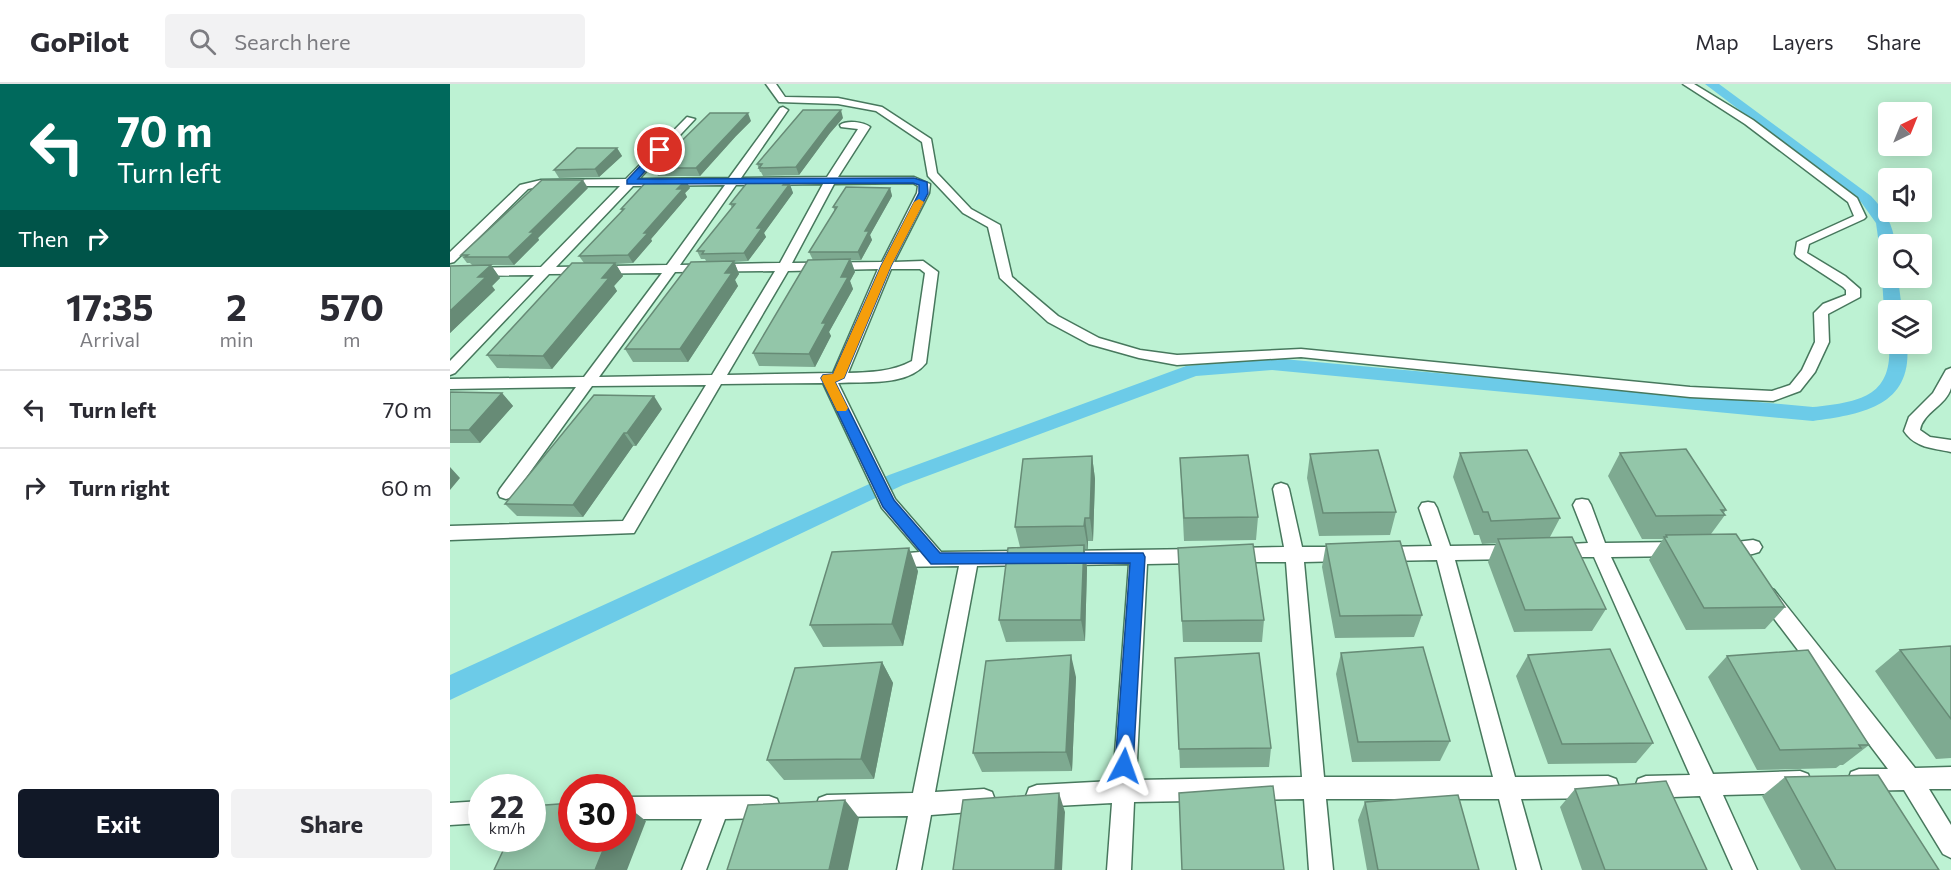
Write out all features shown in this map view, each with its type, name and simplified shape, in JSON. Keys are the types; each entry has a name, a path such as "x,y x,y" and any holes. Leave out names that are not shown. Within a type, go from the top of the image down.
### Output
{"street":[{"path":"771,84 782,100 838,101 879,109 927,141 932,174 967,211 994,225 1006,278 1053,319 1094,341 1139,354 1177,360 1301,352 1690,392 1773,396 1795,388 1809,372 1822,342 1821,313 1828,307 1853,297 1853,289 1843,279 1813,264 1801,254 1803,242 1822,232 1849,224 1860,217 1853,200 1749,122 1688,84"},
{"path":"506,493 671,269 783,110"},
{"path":"450,370 690,118"},
{"path":"450,533 628,528 784,267 830,181 865,127 845,125"},
{"path":"450,259 524,188 541,183 914,180 924,184 923,193 833,378 872,472 888,503 936,559"},
{"path":"450,272 923,265 932,272 919,363 900,374 879,377 450,384"},
{"path":"1951,373 1939,396 1914,421 1912,431 1923,441 1951,446"},
{"path":"1281,489 1294,554 1321,870"},
{"path":"1582,505 1599,549 1745,870"},
{"path":"1428,508 1444,554 1528,870"},
{"path":"871,561 1753,548"},
{"path":"1731,549 1909,778 1951,846"},
{"path":"1119,870 1138,557"},
{"path":"909,870 969,559"},
{"path":"1841,781 1951,778"},
{"path":"808,806 922,804 1123,790 1314,786 1505,789 1705,786 1818,781"},
{"path":"636,808 786,806"},
{"path":"694,870 718,808"},
{"path":"450,814 468,813"}],"building":[{"path":"803,110 841,110 796,167 759,168 762,164 757,164"},
{"path":"710,113 748,113 696,168 654,168"},
{"path":"577,148 617,148 595,169 554,170"},
{"path":"750,179 788,179 783,185 789,185 757,228 762,228 744,253 702,254 704,251 697,251 735,204 730,204"},
{"path":"542,180 583,180 508,257 465,257 468,255 461,255"},
{"path":"648,180 686,180 677,189 683,189 628,255 579,256 624,209 621,209"},
{"path":"846,187 890,188 865,231 869,231 858,252 809,252 837,207 833,207"},
{"path":"850,259 841,277 848,277 822,323 826,323 809,354 753,353 808,260"},
{"path":"734,261 725,273 732,273 680,349 625,349 691,262"},
{"path":"572,263 615,263 602,278 609,278 543,356 487,355"},
{"path":"491,265 478,277 486,277 450,311 450,266"},
{"path":"450,392 502,393 469,430 450,430"},
{"path":"594,395 654,396 627,433 624,433 573,505 505,504"},
{"path":"1686,449 1726,510 1721,510 1725,515 1656,516 1620,453"},
{"path":"1378,450 1396,512 1323,513 1310,454"},
{"path":"1527,450 1560,518 1491,521 1488,512 1483,512 1460,453"},
{"path":"1248,455 1258,517 1184,518 1180,458"},
{"path":"1092,456 1090,518 1085,518 1084,526 1015,527 1023,459"},
{"path":"1736,534 1785,607 1704,608 1664,537 1667,537 1666,535"},
{"path":"1572,537 1606,609 1525,610 1498,539"},
{"path":"1400,541 1422,615 1340,616 1326,544"},
{"path":"1253,544 1264,620 1182,621 1178,548"},
{"path":"1084,545 1081,620 999,620 1008,548"},
{"path":"909,548 892,624 810,625 832,552"},
{"path":"1951,646 1951,719 1900,650"},
{"path":"1423,647 1450,741 1358,742 1341,653"},
{"path":"1610,649 1653,743 1562,744 1528,655"},
{"path":"1808,650 1869,745 1859,745 1861,748 1780,750 1727,656"},
{"path":"1259,653 1271,748 1179,749 1175,658"},
{"path":"1071,655 1066,752 973,753 986,661"},
{"path":"882,662 861,759 767,760 795,668"},
{"path":"1878,775 1939,870 1836,870 1785,777"},
{"path":"1666,781 1707,870 1605,870 1575,789"},
{"path":"1273,786 1284,870 1182,870 1179,793"},
{"path":"1059,793 1055,870 953,870 963,800"},
{"path":"1458,795 1479,870 1378,870 1365,802"},
{"path":"845,800 829,870 727,870 748,805"},
{"path":"558,804 558,852 602,852 595,870 494,870 502,852 546,852 546,805"}],"waterway":[{"path":"1711,84 1866,199 1877,212 1887,234"},
{"path":"1891,288 1892,300"},
{"path":"450,688 896,480 1193,370 1272,364 1813,414 1846,409 1876,398 1896,377 1900,363 1899,354"}],"slow traffic":[{"path":"842,408 828,378 838,378 886,266 919,202"}],"route":[{"path":"660,150 630,182 914,180 924,184 923,193 886,266 838,378 828,378 888,503 936,559 1138,557 1124,766"}]}
